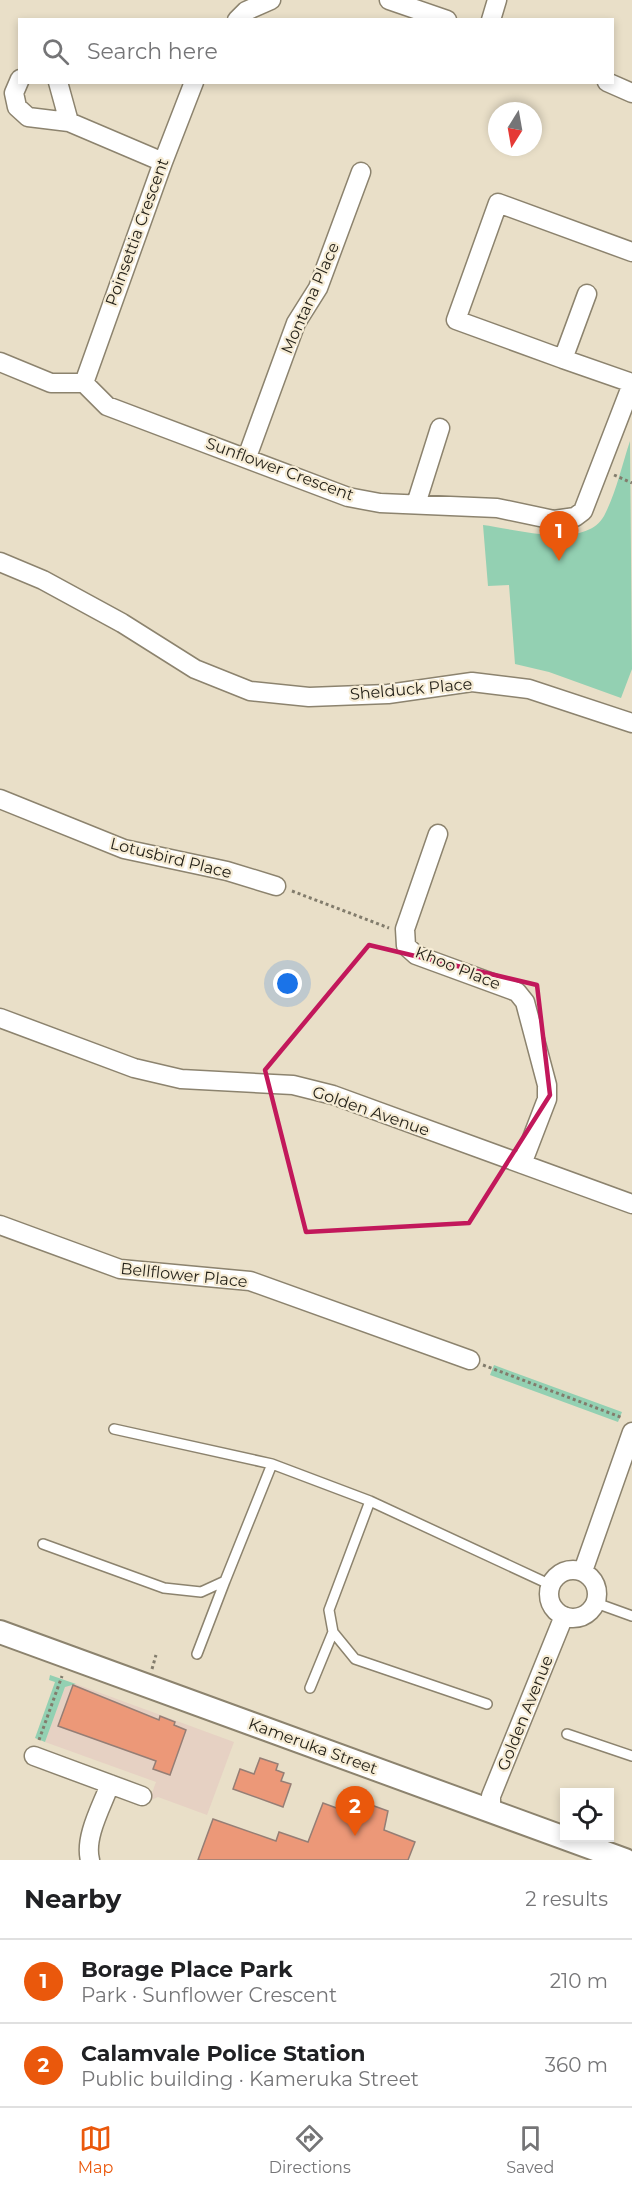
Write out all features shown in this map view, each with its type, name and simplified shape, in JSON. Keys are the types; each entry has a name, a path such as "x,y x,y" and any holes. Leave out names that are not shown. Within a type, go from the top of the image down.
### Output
{"street":[{"path":"239,18 246,11 271,0"},
{"path":"390,0 441,18"},
{"path":"492,18 497,0"},
{"path":"18,84 14,93 17,108 28,117 69,122 162,162"},
{"path":"59,84 69,122"},
{"name":"Poinsettia Crescent","path":"84,383 162,162 193,84"},
{"path":"612,84 632,93"},
{"name":"Montana Place","path":"247,457 296,323 318,288 361,172"},
{"path":"632,252 498,203 456,320 632,383"},
{"path":"563,359 587,294"},
{"path":"0,362 51,383 84,383"},
{"name":"Sunflower Crescent","path":"84,383 107,406 348,497 380,503 497,508 554,520 575,517 583,511 590,498 632,383"},
{"path":"416,504 440,428"},
{"name":"Shelduck Place","path":"0,562 43,580 102,612 195,669 250,691 309,697 388,694 472,682 529,689 632,723"},
{"name":"Lotusbird Place","path":"0,799 124,849 227,871 276,886"},
{"name":"Khoo Place","path":"438,834 405,929 406,946 416,955 517,992 525,1002 547,1085 547,1099 522,1164"},
{"name":"Golden Avenue","path":"0,1018 134,1068 180,1079 293,1085 333,1095 632,1204"},
{"name":"Bellflower Place","path":"0,1225 120,1269 250,1281 470,1360"},
{"path":"583,1572 632,1432"},
{"path":"568,1570 583,1572 594,1581 597,1588 596,1603 592,1610 579,1617 564,1616 553,1606 549,1592 551,1585 561,1573 568,1570"},
{"name":"Golden Avenue","path":"491,1804 564,1616"},
{"name":"Kameruka Street","path":"0,1618 491,1804 625,1860"},
{"name":"Kameruka Street","path":"0,1632 491,1804 560,1822"},
{"path":"33,1756 142,1796"},
{"path":"90,1860 88,1852 92,1834 110,1784"},
{"path":"614,1841 632,1846"}],"lane":[{"path":"114,1429 272,1464 370,1501 551,1585"},
{"path":"197,1654 272,1464"},
{"path":"370,1501 329,1610 333,1632 355,1659 487,1704"},
{"path":"43,1544 164,1588 201,1592 225,1581"},
{"path":"596,1603 632,1616"},
{"path":"310,1688 333,1632"},
{"path":"567,1734 632,1756"}],"path":[{"path":"613,474 632,483"},
{"path":"276,886 386,927 405,929"},
{"path":"470,1360 632,1422"},
{"path":"33,1756 62,1676"}],"highlighted area":[{"path":"369,945 537,985 550,1095 469,1223 306,1232 265,1070"}],"shaded area":[{"path":"76,1684 234,1742 207,1815 158,1797 149,1801 156,1782 45,1742 65,1686"}],"green space":[{"path":"630,441 632,669 621,698 549,672 515,664 509,585 488,586 483,525 548,535 582,532 595,526 608,507"},
{"path":"494,1365 622,1412 618,1422 490,1375"},
{"path":"50,1675 76,1684 65,1687 45,1742 35,1738 55,1682 49,1680"}],"building":[{"path":"73,1685 159,1720 160,1716 175,1722 174,1725 186,1730 170,1775 153,1769 156,1761 58,1726"},
{"path":"260,1758 278,1764 276,1770 284,1773 281,1781 291,1784 283,1807 233,1789 240,1769 254,1774"},
{"path":"363,1802 388,1811 384,1830 415,1842 408,1860 198,1860 213,1819 276,1841 279,1832 308,1842 323,1803 350,1813 351,1809 360,1812"}],"place":[{"name":"Borage Place Park","path":"559,561"},
{"name":"Calamvale Police Station","path":"355,1836"}]}
